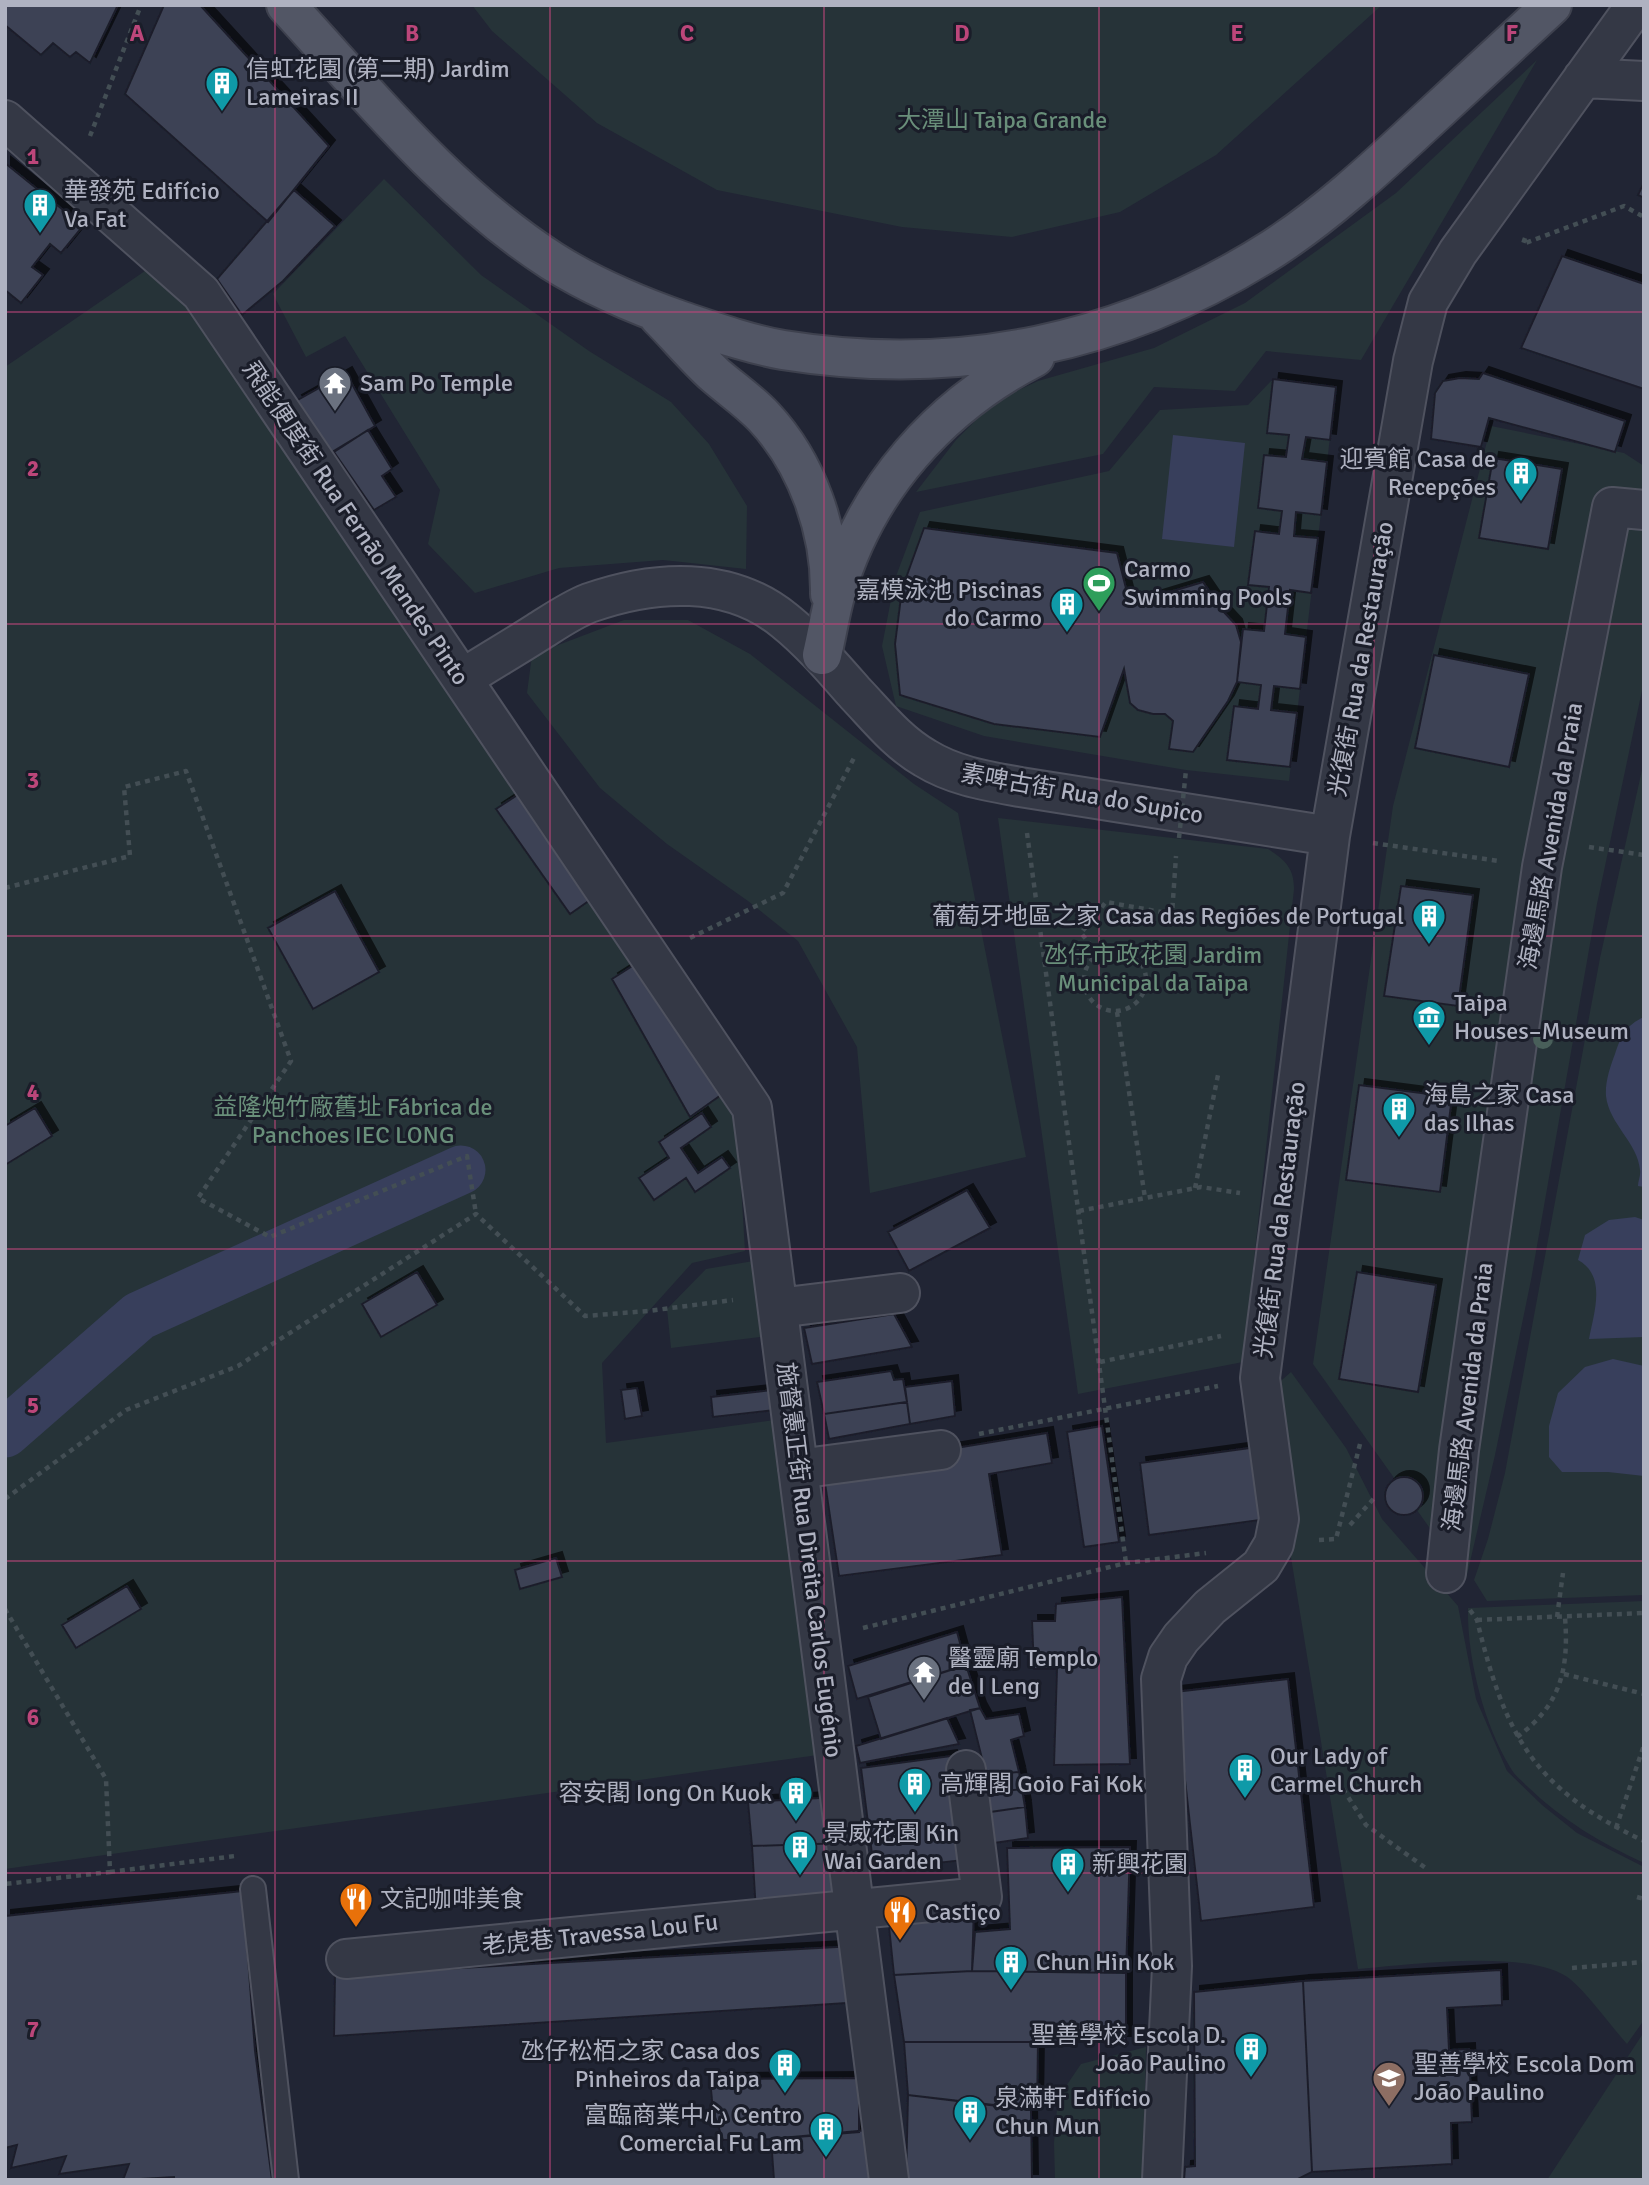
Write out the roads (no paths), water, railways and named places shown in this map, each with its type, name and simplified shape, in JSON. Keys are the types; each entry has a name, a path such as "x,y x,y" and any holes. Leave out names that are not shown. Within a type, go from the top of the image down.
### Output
{"main road":[{"path":"286,5 446,177 498,221 551,260 608,293 723,335 780,350 844,358 920,360 991,355 1096,333"},
{"path":"306,5 351,75"},
{"path":"651,310 766,420 804,477 820,520 829,564 829,610 822,655 836,593 859,533 886,486 912,452 958,407 1011,369 1038,355 1143,316 1274,248 1336,203 1552,5"}],"street":[{"name":"光復街 Rua da Restauração","path":"1162,2180 1172,1966 1161,1679 1168,1657 1181,1638 1210,1607 1261,1566 1274,1544 1279,1519 1260,1378 1330,836 1413,360 1428,302 1458,252 1636,5"},
{"path":"1583,78 1644,81"},
{"name":"飛能便度街 Rua Fernão Mendes Pinto","path":"5,120 201,293 655,963"},
{"name":"海邊馬路 Avenida da Praia","path":"1446,1573 1459,1450 1545,853 1612,507 1644,510"},
{"name":"素啤古街 Rua do Supico","path":"462,679 587,604 644,588 703,586 746,598 784,620 807,640 889,730 911,749 937,765 964,776 1330,836"},
{"name":"施督憲正街 Rua Direita Carlos Eugénio","path":"655,963 752,1108 889,2180"},
{"path":"777,1301 900,1293"},
{"path":"798,1469 956,1443"},
{"name":"老虎巷 Travessa Lou Fu","path":"346,1958 982,1897 966,1770"}],"lane":[{"path":"253,1889 263,2050 286,2180"}],"water":[{"path":"1173,435 1245,443 1234,547 1162,539"},
{"path":"1644,1017 1644,1187 1638,1186 1638,1160 1612,1116 1606,1091 1610,1069 1622,1036 1628,1027"},
{"path":"1635,1217 1644,1220 1644,1337 1589,1339 1596,1285 1593,1275 1578,1260 1585,1235 1609,1220"},
{"path":"1613,1359 1644,1366 1644,1476 1608,1472 1562,1472 1549,1457 1549,1426 1558,1393 1585,1367"}],"waterway":[{"path":"5,1433 139,1316 461,1170"}],"place":[{"name":"信虹花園 (第二期) Jardim Lameiras II","path":"222,113"},
{"name":"華發苑 Edifício Va Fat","path":"40,235"},
{"name":"Sam Po Temple","path":"335,413"},
{"name":"迎賓館 Casa de Recepções","path":"1521,503"},
{"name":"Carmo Swimming Pools","path":"1099,613"},
{"name":"嘉模泳池 Piscinas do Carmo","path":"1067,634"},
{"name":"葡萄牙地區之家 Casa das Regiões de Portugal","path":"1429,946"},
{"name":"Taipa Houses–Museum","path":"1429,1047"},
{"name":"海島之家 Casa das Ilhas","path":"1399,1139"},
{"name":"醫靈廟 Templo de I Leng","path":"924,1702"},
{"name":"Our Lady of Carmel Church","path":"1245,1800"},
{"name":"高輝閣 Goio Fai Kok","path":"915,1814"},
{"name":"容安閣 Iong On Kuok","path":"796,1823"},
{"name":"景威花園 Kin Wai Garden","path":"800,1877"},
{"name":"新興花園","path":"1068,1894"},
{"name":"文記咖啡美食","path":"356,1929"},
{"name":"Castiço","path":"900,1942"},
{"name":"Chun Hin Kok","path":"1011,1992"},
{"name":"聖善學校 Escola D. João Paulino","path":"1251,2079"},
{"name":"氹仔松栢之家 Casa dos Pinheiros da Taipa","path":"785,2095"},
{"name":"聖善學校 Escola Dom João Paulino","path":"1389,2108"},
{"name":"泉滿軒 Edifício Chun Mun","path":"970,2142"},
{"name":"富臨商業中心 Centro Comercial Fu Lam","path":"826,2159"}],"park label":[{"name":"大潭山 Taipa Grande","path":"1002,120"},
{"name":"氹仔市政花園 Jardim Municipal da Taipa","path":"1153,969"},
{"name":"益隆炮竹廠舊址 Fábrica de Panchoes IEC LONG","path":"353,1121"}]}
